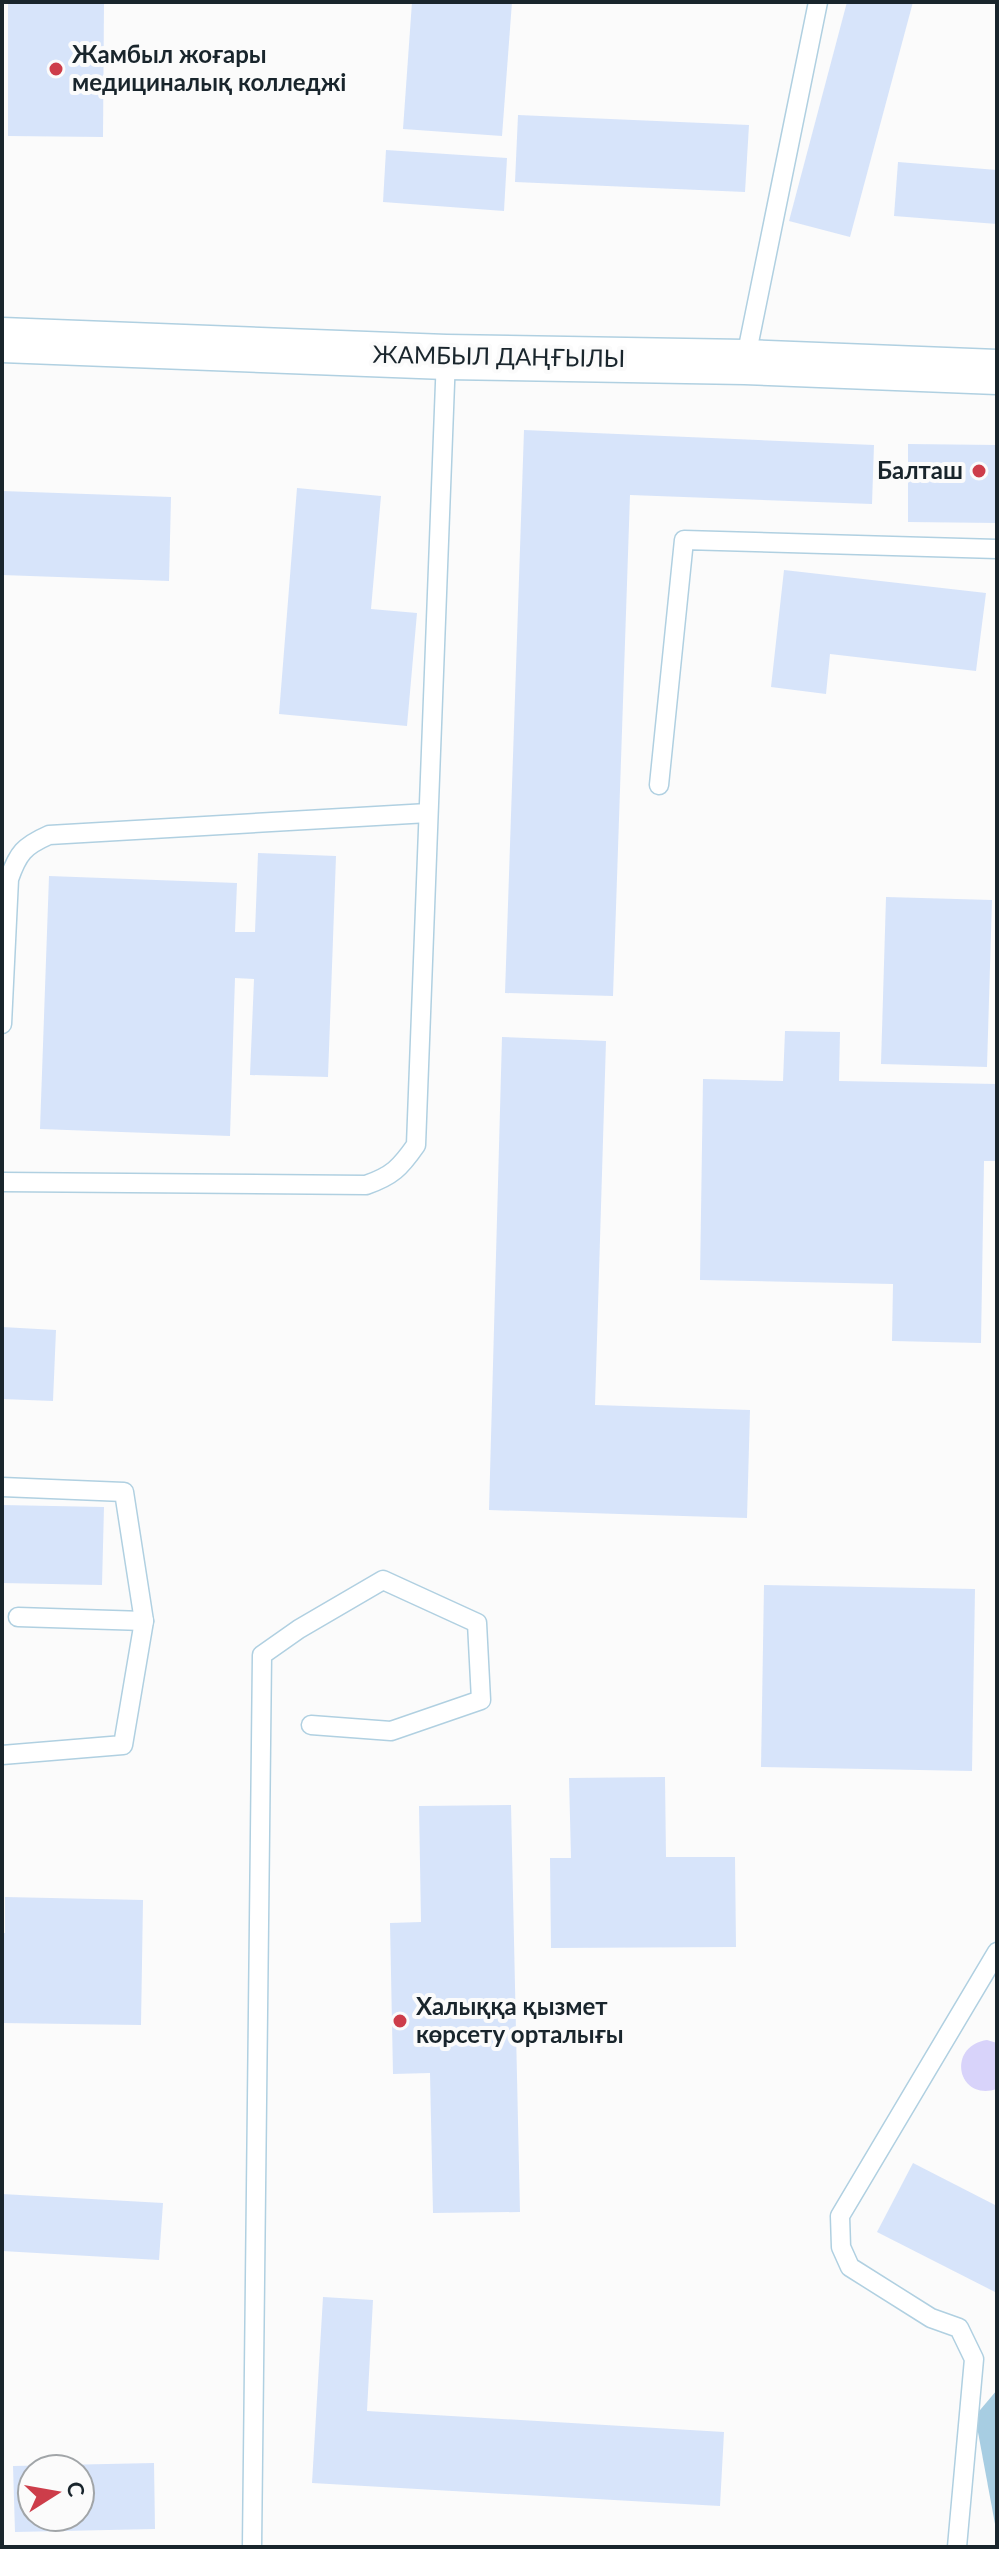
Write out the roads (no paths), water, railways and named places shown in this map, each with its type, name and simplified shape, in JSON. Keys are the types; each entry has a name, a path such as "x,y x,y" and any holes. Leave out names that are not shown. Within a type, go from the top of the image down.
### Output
{"main road":[{"path":"2,323 62,342"},
{"name":"ЖАМБЫЛ ДАҢҒЫЛЫ","path":"2,340 446,357 745,362 997,372"}],"lane":[{"path":"745,362 818,2"},
{"path":"2,1182 366,1185 386,1178 402,1165 416,1145 446,357"},
{"path":"659,785 684,540 997,549"},
{"path":"2,1024 9,879 17,857 30,843 49,835 428,813"},
{"path":"2,1487 124,1492 144,1621 123,1745 2,1755"},
{"path":"252,2547 262,1655 299,1629 383,1580 477,1623 481,1700 391,1731 311,1725"},
{"path":"18,1617 144,1621"},
{"path":"957,2547 974,2359 959,2328 931,2318 850,2267 841,2247 840,2216 997,1952"}],"place":[{"name":"Жамбыл жоғары медициналық колледжі","path":"56,69"},
{"name":"Балташ","path":"979,471"},
{"name":"Халыққа қызмет көрсету орталығы","path":"400,2021"}]}
